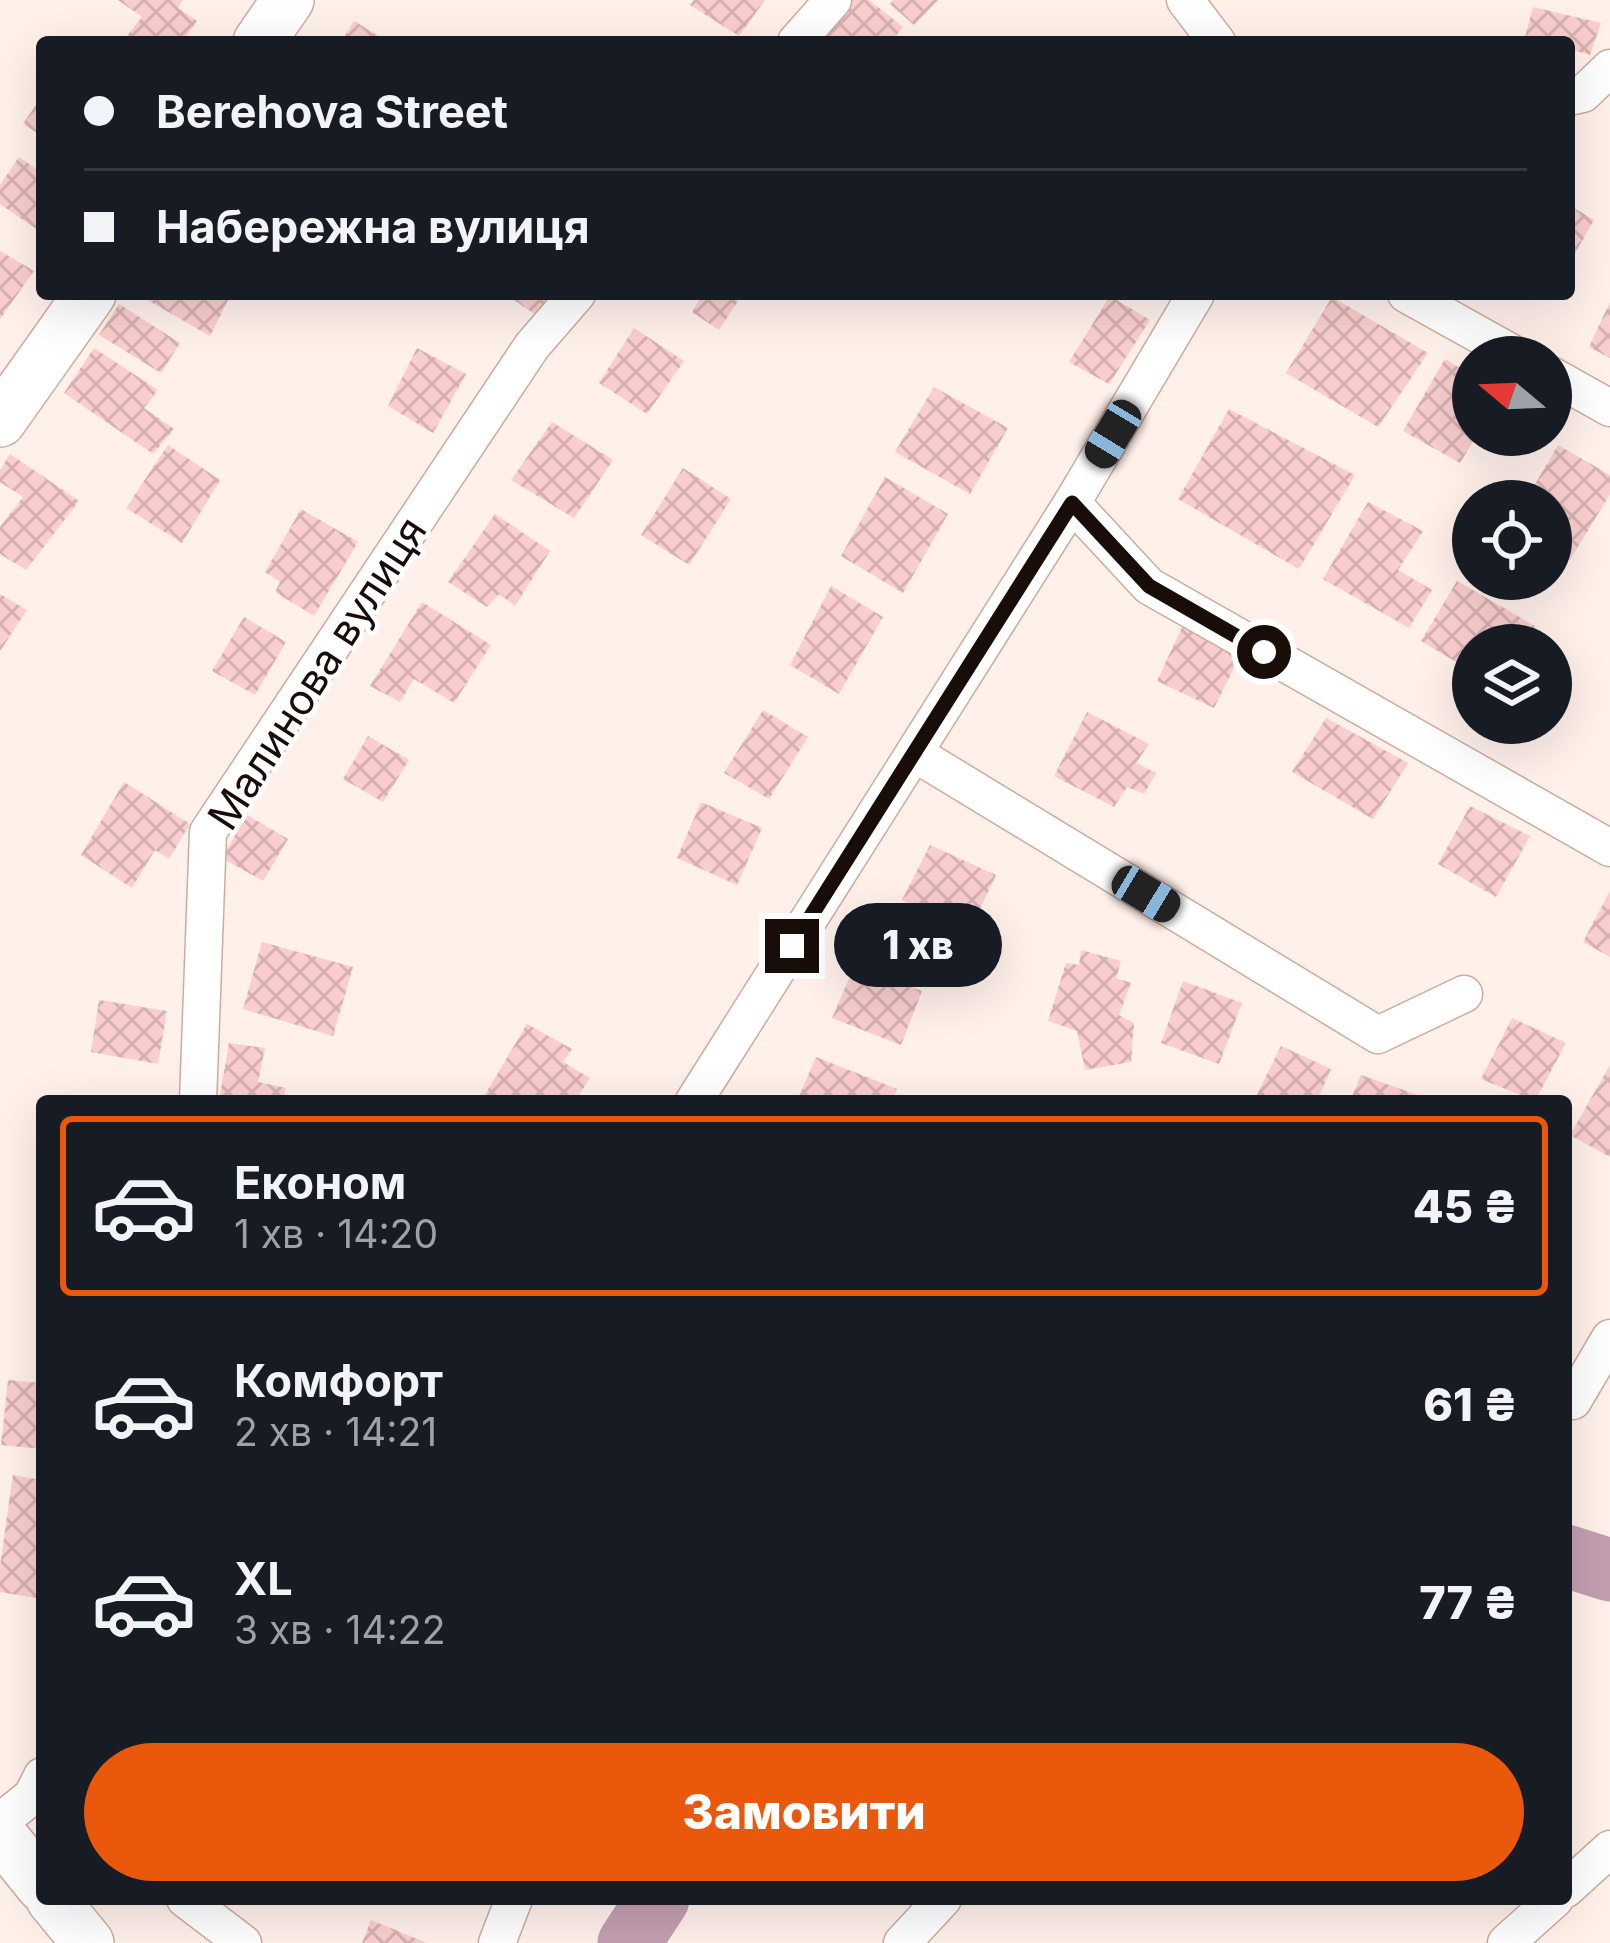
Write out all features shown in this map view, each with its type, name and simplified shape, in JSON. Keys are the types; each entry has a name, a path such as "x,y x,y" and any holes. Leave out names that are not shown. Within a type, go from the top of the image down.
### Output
{"main road":[{"path":"264,36 287,0"},
{"path":"0,421 86,300"},
{"path":"29,1802 36,1847"},
{"path":"57,1905 88,1943"}],"street":[{"path":"801,36 833,0"},
{"path":"1185,0 1212,36"},
{"path":"1575,96 1583,94 1610,68"},
{"name":"Малинова вулиця","path":"197,1095 208,832 532,346 572,300"},
{"path":"698,1095 1072,503 1192,300"},
{"path":"1417,300 1481,336"},
{"path":"1572,387 1610,408"},
{"path":"1072,503 1149,586 1610,848"},
{"path":"914,753 1378,1035 1464,994"},
{"path":"1572,1398 1610,1338"},
{"path":"1572,1401 1610,1410"},
{"path":"0,1822 29,1802"},
{"path":"1572,1884 1610,1849"},
{"path":"192,1905 243,1943"},
{"path":"497,1943 514,1905"},
{"path":"902,1943 938,1905"},
{"path":"1507,1943 1548,1905"}],"building":[{"path":"118,0 183,0 178,8 197,21 186,36 127,36 142,17"},
{"path":"694,0 765,0 739,36 690,5"},
{"path":"852,0 869,0 903,27 896,36 823,36"},
{"path":"893,0 938,0 914,25 890,4"},
{"path":"1533,7 1601,23 1590,55 1575,51 1575,36 1525,36"},
{"path":"354,21 379,36 345,36"},
{"path":"36,105 36,132 23,124"},
{"path":"19,157 36,169 36,229 0,204 0,185"},
{"path":"1575,209 1594,220 1575,253"},
{"path":"0,251 34,271 0,319"},
{"path":"147,300 228,300 210,336"},
{"path":"514,300 552,300 539,317"},
{"path":"699,300 738,301 719,330 692,312"},
{"path":"1108,300 1117,300 1150,320 1109,384 1069,362"},
{"path":"1330,300 1428,353 1378,427 1286,373"},
{"path":"1610,302 1610,358 1589,347"},
{"path":"119,304 180,343 161,373 99,335"},
{"path":"634,328 684,361 647,414 599,383"},
{"path":"94,348 158,390 144,408 174,429 153,454 64,393"},
{"path":"417,348 466,374 433,433 388,406"},
{"path":"1445,359 1452,363 1452,456 1464,456 1460,463 1403,431"},
{"path":"934,387 1008,428 970,494 895,452"},
{"path":"1229,409 1355,475 1299,569 1178,499"},
{"path":"552,422 613,460 574,518 511,480"},
{"path":"168,445 220,480 182,543 126,508"},
{"path":"1572,453 1610,475 1610,494 1572,557 1572,480 1537,480 1552,456"},
{"path":"10,454 79,501 26,570 0,554 0,527 23,497 0,482 0,470"},
{"path":"683,468 731,499 689,565 641,535"},
{"path":"885,477 948,514 903,593 841,556"},
{"path":"1368,502 1423,531 1398,570 1432,590 1409,628 1323,579"},
{"path":"301,509 358,542 314,616 275,592 280,582 265,572"},
{"path":"495,514 550,551 515,606 499,594 487,607 448,582"},
{"path":"831,586 883,617 839,694 790,665"},
{"path":"1452,589 1452,600 1490,600 1532,624 1452,624 1452,659 1421,641"},
{"path":"0,594 27,610 0,651"},
{"path":"422,602 491,645 454,703 414,679 400,702 370,686"},
{"path":"244,617 286,642 255,695 212,671"},
{"path":"1184,623 1242,652 1214,708 1157,681"},
{"path":"763,710 808,737 769,799 724,773"},
{"path":"1087,712 1149,744 1136,763 1156,773 1144,794 1127,787 1114,807 1054,776"},
{"path":"1326,718 1408,763 1373,819 1292,772"},
{"path":"368,736 409,760 383,802 343,779"},
{"path":"124,782 190,824 169,859 155,850 132,888 81,855"},
{"path":"701,802 762,828 737,885 677,858"},
{"path":"1470,806 1530,836 1496,897 1438,864"},
{"path":"247,815 288,839 263,881 222,858"},
{"path":"930,845 996,875 969,932 902,900"},
{"path":"1610,891 1610,957 1583,942"},
{"path":"262,942 353,967 333,1036 243,1009"},
{"path":"1081,950 1121,961 1116,978 1131,983 1119,1015 1134,1023 1131,1062 1085,1070 1077,1031 1048,1021 1066,963 1079,965"},
{"path":"855,965 922,991 901,1045 832,1018"},
{"path":"1183,981 1242,1003 1219,1064 1161,1043"},
{"path":"99,1000 167,1011 158,1064 91,1052"},
{"path":"1512,1018 1566,1043 1538,1095 1520,1095 1481,1079"},
{"path":"527,1024 572,1049 563,1062 590,1078 579,1095 485,1095"},
{"path":"229,1043 265,1048 258,1082 286,1088 284,1095 220,1095"},
{"path":"1281,1046 1331,1069 1320,1095 1257,1095"},
{"path":"816,1057 897,1089 894,1095 800,1095"},
{"path":"1610,1065 1610,1157 1572,1136"},
{"path":"1361,1075 1418,1095 1353,1095"},
{"path":"8,1380 36,1382 36,1448 1,1445"},
{"path":"13,1475 36,1479 36,1598 0,1592"},
{"path":"371,1920 427,1943 362,1943"}],"waterway":[{"path":"1572,1558 1610,1570"},
{"path":"629,1943 654,1905"}],"route":[{"path":"792,946 1072,503 1149,586 1264,652"}]}
